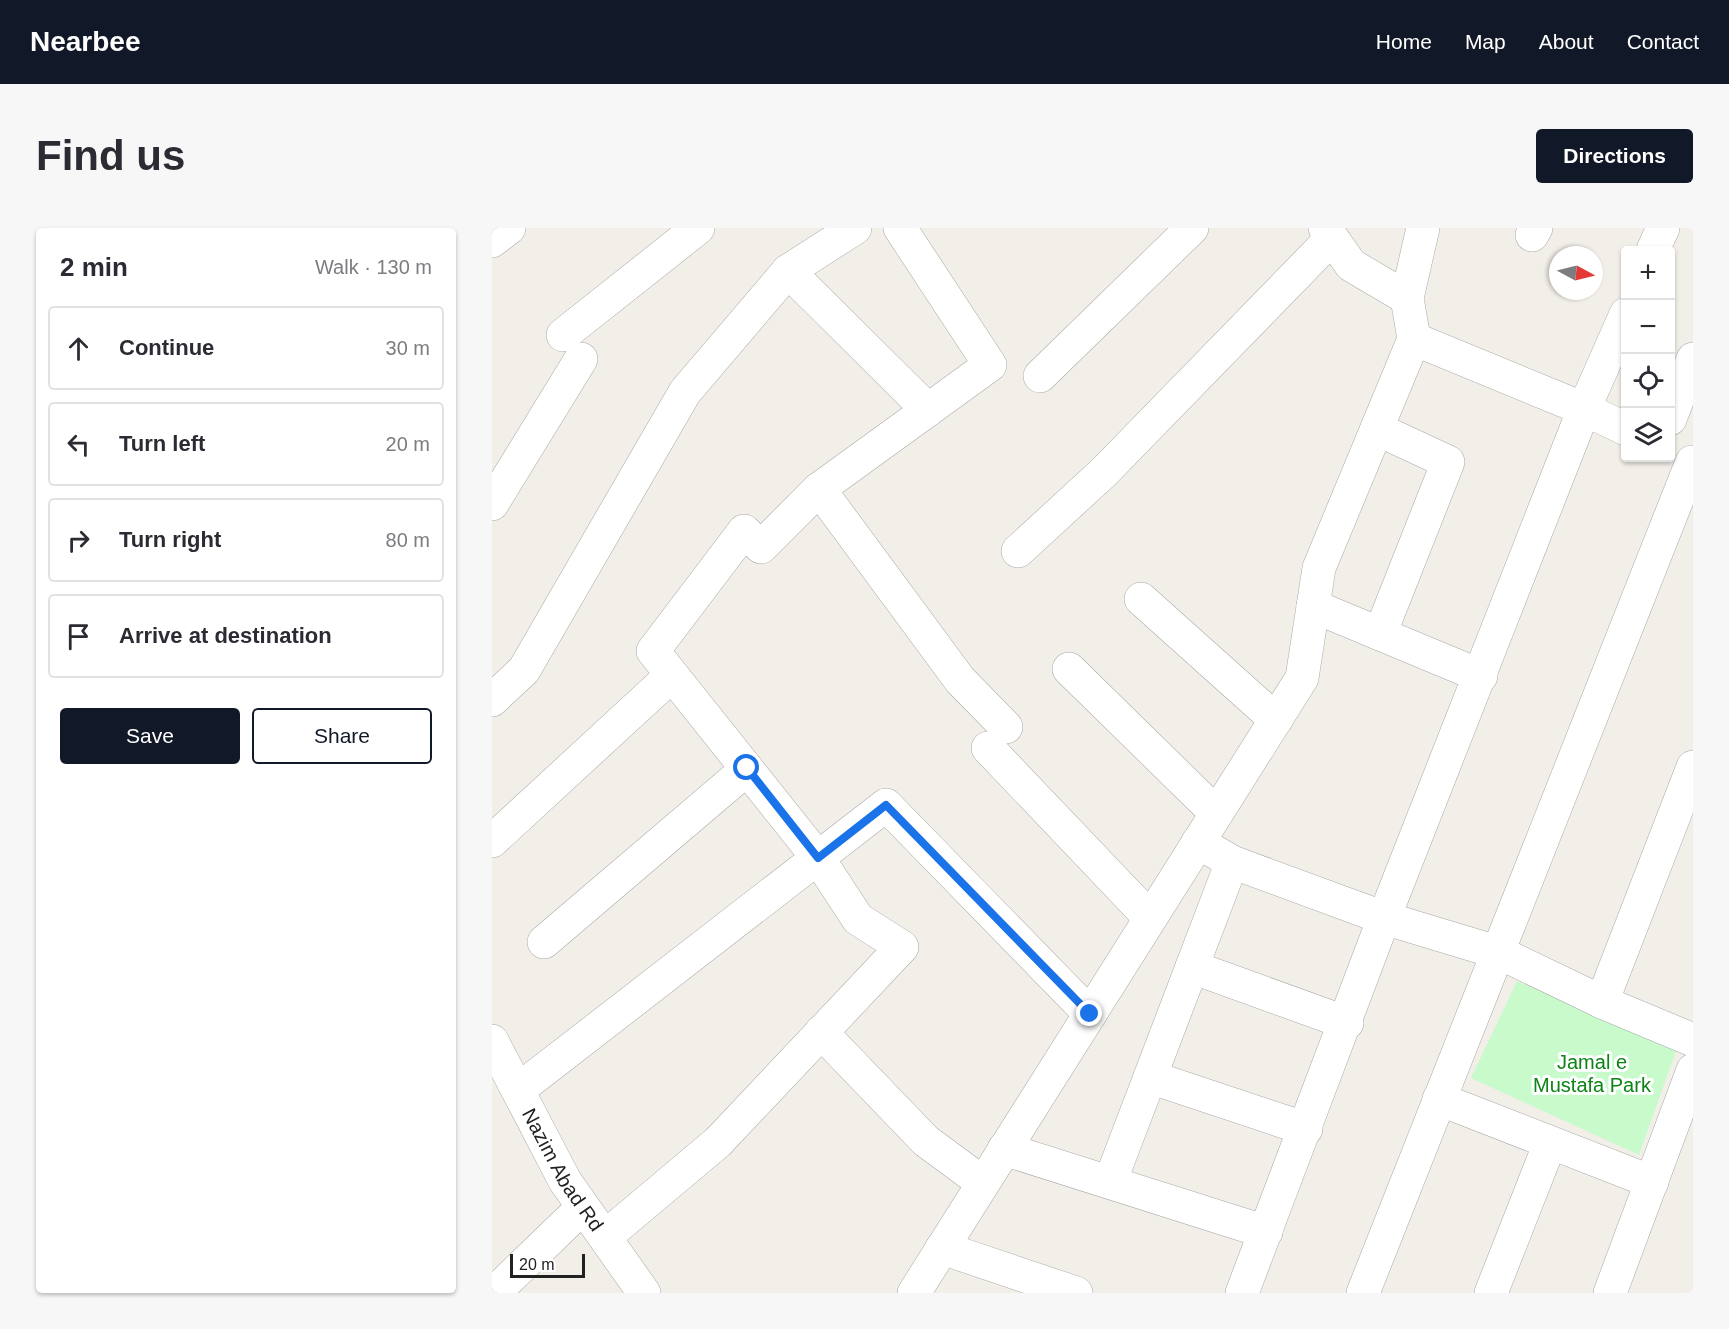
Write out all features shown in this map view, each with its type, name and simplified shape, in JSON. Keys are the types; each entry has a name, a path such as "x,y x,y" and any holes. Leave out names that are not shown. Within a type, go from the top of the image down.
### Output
{"street":[{"path":"492,241 509,228"},
{"path":"492,504 572,347 698,228"},
{"path":"492,700 524,670 685,392 788,271 855,228"},
{"path":"605,1237 718,1142 902,947 858,919 818,858 653,651 744,531 761,547 819,489 990,365 900,228"},
{"path":"1040,376 1192,228"},
{"path":"914,1293 1302,678 1319,568 1414,339 1407,298 1423,228"},
{"path":"1655,246 1663,228"},
{"path":"1018,551 1104,472 1328,233 1351,265 1407,298"},
{"path":"788,271 928,410"},
{"path":"1242,1293 1347,1023 1384,918 1584,409 1621,325"},
{"path":"1414,339 1584,409 1621,427"},
{"path":"1675,408 1693,359"},
{"path":"1377,429 1448,462 1380,634"},
{"path":"1363,1293 1439,1099 1500,953 1685,459"},
{"path":"819,489 960,680 997,737 1150,918"},
{"path":"1141,599 1276,720"},
{"path":"1313,606 1481,676"},
{"path":"1069,669 1216,813"},
{"path":"492,841 672,675"},
{"path":"1602,1002 1693,767"},
{"path":"544,942 747,768"},
{"path":"518,1090 886,805 1090,1014"},
{"path":"1198,842 1232,862 1384,918 1500,953 1602,1002 1693,1040"},
{"path":"1110,1182 1232,862"},
{"path":"1192,967 1347,1023"},
{"path":"822,1032 926,1141 983,1184"},
{"name":"Nazim Abad Rd","path":"492,1041 566,1181 644,1293"},
{"path":"1610,1293 1693,1070"},
{"path":"1150,1077 1306,1129"},
{"path":"1439,1099 1652,1182"},
{"path":"1491,1293 1550,1143"},
{"path":"1004,1149 1266,1232"},
{"path":"494,1293 583,1207"},
{"path":"942,1248 1074,1293"}],"green space":[{"name":"Jamal e Mustafa Park","path":"1517,981 1676,1051 1639,1155 1471,1078"}],"route":[{"path":"747,768 818,858 886,805 1090,1014"}]}
